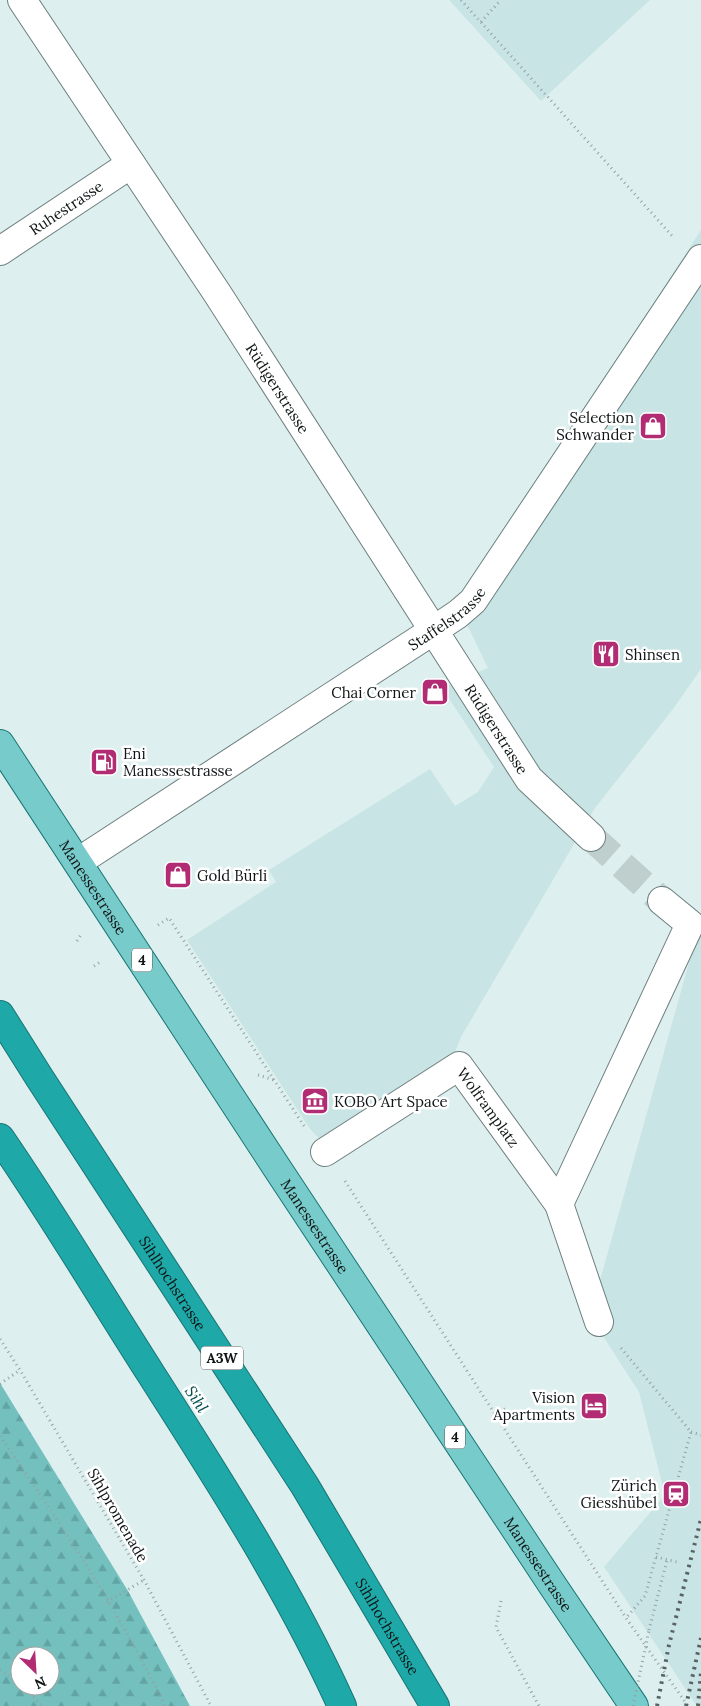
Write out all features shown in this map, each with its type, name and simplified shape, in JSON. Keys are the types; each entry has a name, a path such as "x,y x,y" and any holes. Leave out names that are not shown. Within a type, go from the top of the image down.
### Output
{"highway":[{"name":"Sihlhochstrasse","path":"0,1015 305,1486 435,1706"},
{"path":"0,1138 240,1513 321,1659 342,1706"}],"main road":[{"name":"Manessestrasse","path":"0,744 634,1706"}],"street":[{"name":"Rüdigerstrasse","path":"22,0 217,293 529,779 591,837"},
{"name":"Ruhestrasse","path":"0,251 131,164"},
{"name":"Staffelstrasse","path":"78,862 434,630 458,614 473,600 699,261"},
{"path":"559,1204 695,921 662,902"},
{"name":"Wolframplatz","path":"325,1152 459,1066 559,1204 599,1322"}],"path":[{"path":"460,0 699,261"},
{"path":"481,22 500,2 499,0"},
{"path":"169,918 305,1128 325,1152 626,1618 688,1706"},
{"path":"599,1322 691,1432 701,1435"},
{"name":"Sihlpromenade","path":"0,1339 144,1580 211,1706"},
{"path":"0,1384 20,1370"},
{"path":"496,1415 506,1408"},
{"path":"626,1618 645,1596 691,1432"},
{"path":"0,1436 78,1551 166,1706"},
{"path":"656,1557 677,1562"},
{"path":"634,1706 649,1630 667,1560"},
{"path":"107,1602 144,1580"},
{"path":"501,1601 496,1627 539,1706"},
{"path":"32,1696 42,1706"}],"shaded area":[{"path":"449,0 650,0 541,101"},
{"path":"701,230 701,669 673,709 595,808 461,1037 441,1087 323,1142 310,1129 187,940 276,882 269,870 430,769 455,806 478,792 494,767 442,688 488,668 458,606"},
{"path":"701,920 701,1706 697,1706 604,1567 665,1495 639,1392 590,1316"}],"green space":[{"path":"0,1383 128,1591 190,1706 0,1706"}],"pier":[{"path":"0,946 195,1239 370,1508 478,1706 303,1706 239,1585 196,1510 96,1348 0,1200"}],"tunnel":[{"path":"591,837 662,901"}],"railway":[{"path":"657,1706 669,1645 701,1519"},
{"path":"686,1706 701,1638"},
{"path":"698,1706 701,1672"}],"place":[{"name":"Selection Schwander","path":"653,426"},
{"name":"Shinsen","path":"606,654"},
{"name":"Chai Corner","path":"435,692"},
{"name":"Eni Manessestrasse","path":"104,762"},
{"name":"Gold Bürli","path":"178,875"},
{"name":"KOBO Art Space","path":"315,1101"},
{"name":"Vision Apartments","path":"594,1406"},
{"name":"Zürich Giesshübel","path":"676,1494"}],"water label":[{"name":"Sihl","path":"197,1399"}]}
